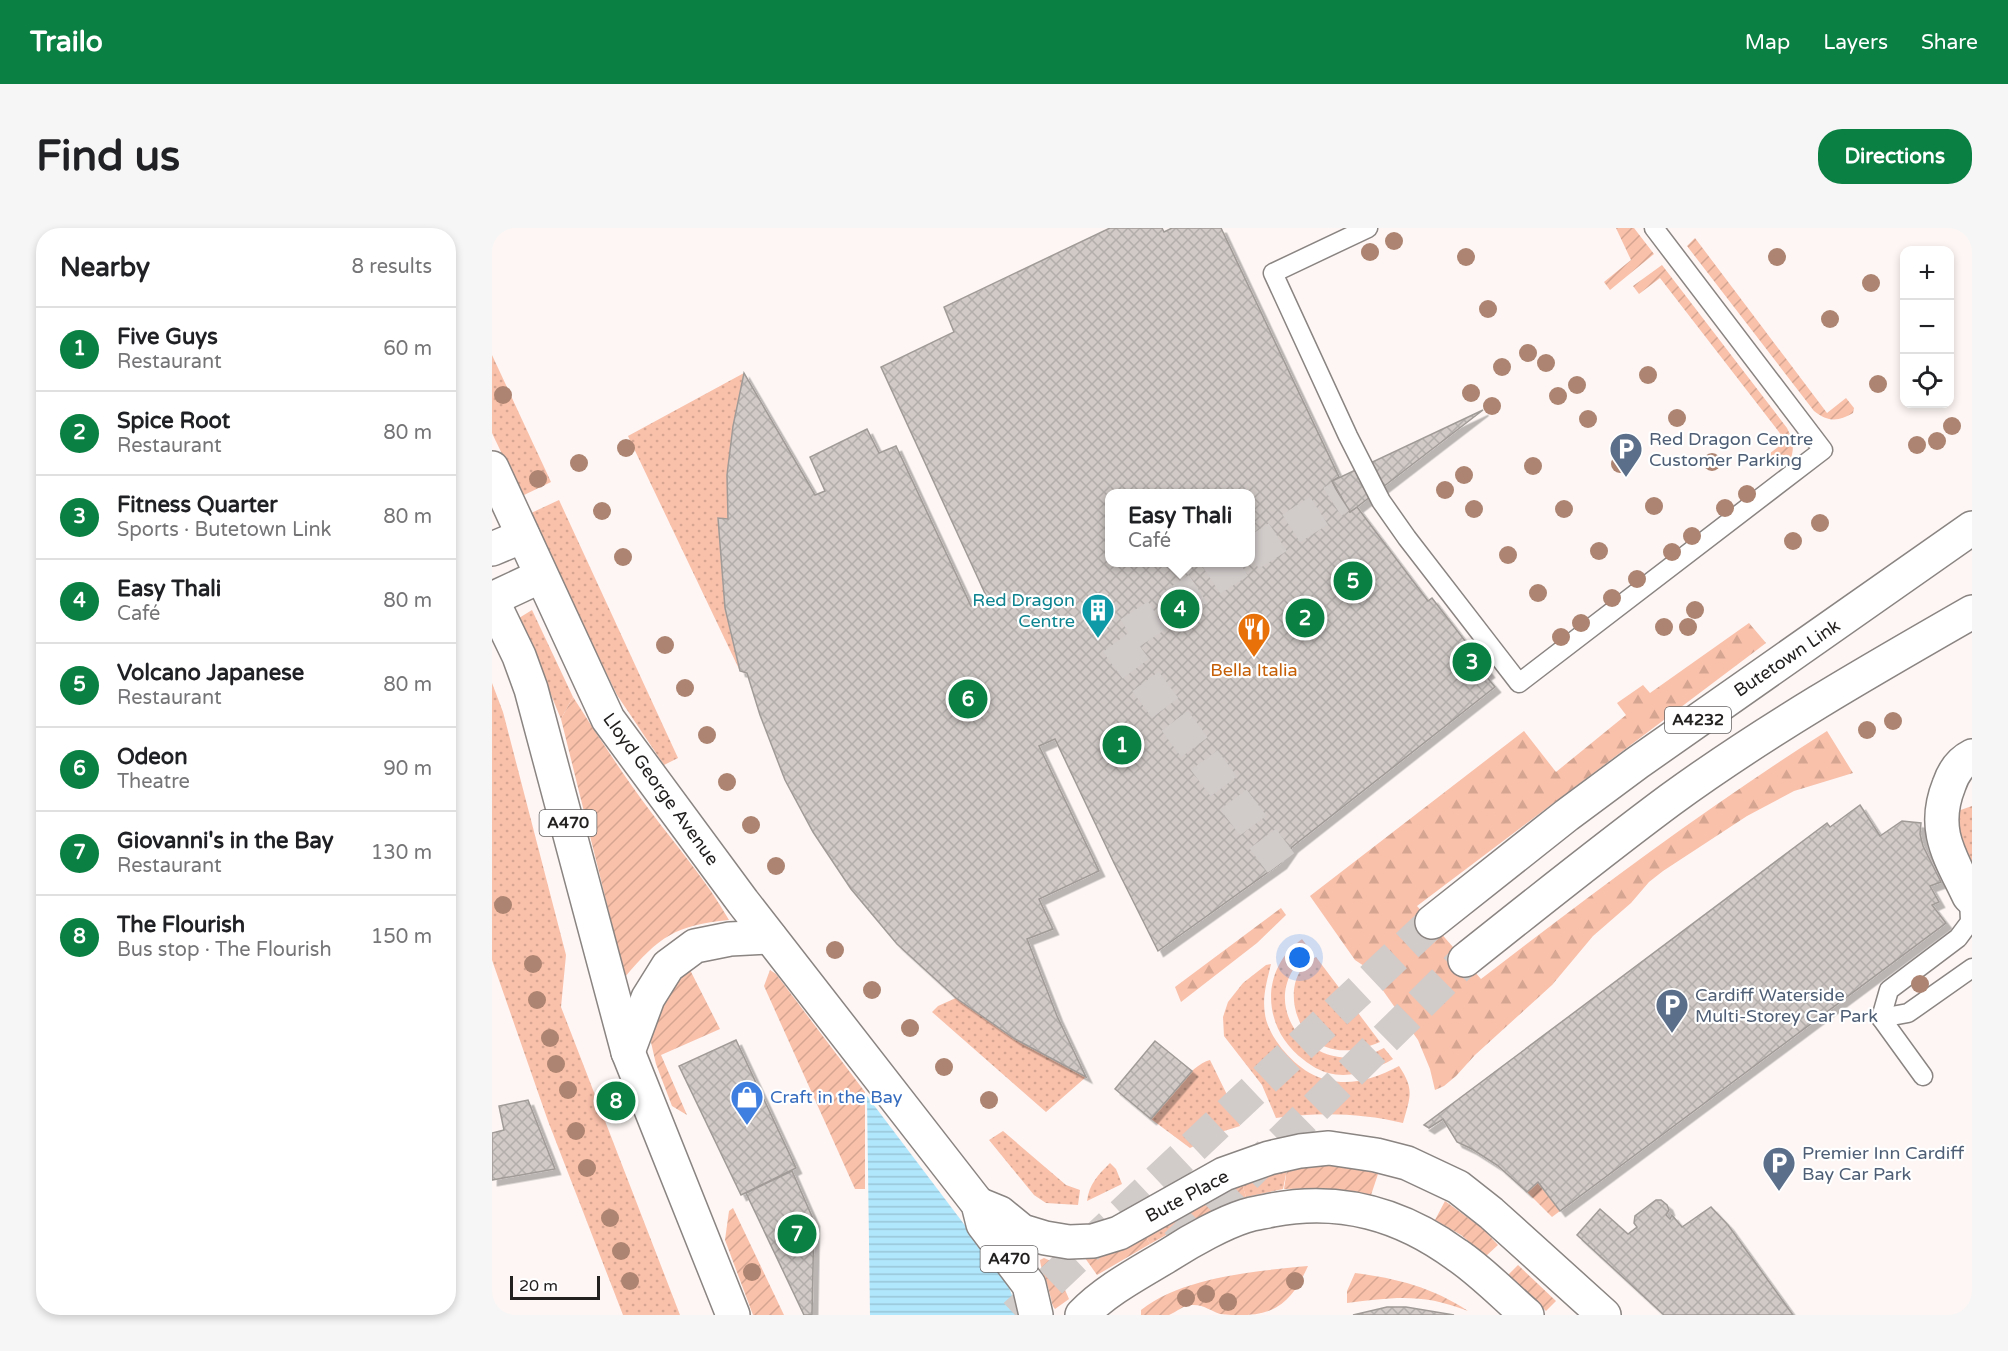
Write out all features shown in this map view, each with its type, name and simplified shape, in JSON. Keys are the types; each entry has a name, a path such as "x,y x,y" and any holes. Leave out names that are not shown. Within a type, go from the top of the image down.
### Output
{"main road":[{"name":"Lloyd George Avenue","path":"492,468 608,719 770,937"},
{"name":"Butetown Link","path":"1432,922 1567,815 1972,528"},
{"path":"492,549 523,536"},
{"path":"492,600 541,576"},
{"name":"A470","path":"492,600 519,656 540,717 628,1052 733,1315"},
{"name":"A4232","path":"1465,960 1588,862 1714,770 1855,678 1972,612"},
{"path":"1970,897 1944,843 1940,818 1950,781 1957,768 1972,756"},
{"path":"628,1052 648,998 668,966 694,946 729,939 770,937"},
{"name":"A470","path":"770,937 978,1204 983,1224 1029,1285 1036,1315"},
{"name":"Bute Place","path":"978,1204 1000,1213 1022,1231 1069,1242 1093,1241 1119,1233 1224,1174 1269,1158 1300,1150 1329,1148 1376,1155 1407,1163 1458,1187 1491,1213 1604,1315"},
{"path":"1082,1315 1093,1303 1109,1292 1187,1244 1245,1216 1323,1204 1366,1210 1402,1223 1431,1238 1459,1256 1527,1315"}],"lane":[{"path":"1368,228 1273,273 1367,474 1382,501 1407,538 1519,683 1823,450 1654,228"},
{"path":"1881,1018 1889,990 1959,938 1970,922 1970,897"},
{"path":"1881,1018 1908,1013 1972,969"},
{"path":"1881,1018 1923,1076"}],"green space":[{"path":"1616,228 1634,228 1654,254 1610,290 1604,282 1631,260"},
{"path":"1695,238 1827,413 1846,398 1854,408 1853,413 1833,420 1814,411 1687,246"},
{"path":"1662,265 1787,428 1793,444 1790,461 1774,462 1769,454 1786,441 1660,278 1639,294 1633,286"},
{"path":"492,355 551,482 522,496 492,433"},
{"path":"744,373 733,426 727,475 728,519 718,518 725,608 740,671 628,436"},
{"path":"559,500 678,758 664,765 617,695 529,514"},
{"path":"532,610 573,697 561,719 519,618"},
{"path":"1749,623 1766,643 1417,906 1481,979 1651,851 1827,731 1853,773 1794,791 1747,816 1663,871 1593,936 1552,985 1475,1055 1456,1076 1435,1090 1430,1069 1418,1040 1367,968 1355,960 1310,896 1524,731 1556,772 1626,715 1617,703 1643,685 1650,693"},
{"path":"492,683 503,712 566,955 561,1007 680,1315 623,1315 548,1121 492,960"},
{"path":"573,697 631,784 702,878 729,920 695,925 670,935 648,952 625,977 561,719"},
{"path":"1972,806 1972,872 1963,856 1955,812"},
{"path":"1281,908 1286,915 1257,943 1181,1002 1175,987"},
{"path":"1302,939 1311,951 1293,970 1285,991 1287,1013 1296,1032 1312,1047 1333,1056 1358,1057 1384,1048 1393,1059 1362,1072 1337,1075 1312,1066 1290,1047 1280,1032 1271,999 1278,967 1288,952"},
{"path":"1316,957 1380,1042 1360,1049 1333,1049 1314,1040 1305,1030 1294,1004 1294,990 1297,977 1305,965"},
{"path":"1271,964 1265,989 1264,1008 1269,1029 1281,1047 1297,1064 1310,1073 1338,1082 1368,1079 1399,1066 1407,1081 1410,1094 1403,1123 1340,1114 1276,1118 1262,1085 1224,1036 1223,1017 1228,1002 1243,983 1266,965"},
{"path":"688,966 720,1029 661,1055 687,1115 672,1106 656,1064 650,1038 660,992"},
{"path":"770,970 776,974 865,1092 865,1189 855,1189 764,986"},
{"path":"956,998 1015,1039 1086,1077 1046,1112 932,1012 938,1006"},
{"path":"1210,1060 1240,1126 1224,1131 1190,1148 1151,1119 1194,1069"},
{"path":"1003,1131 1066,1185 1080,1190 1078,1205 1046,1203 1034,1195 989,1140"},
{"path":"1110,1163 1116,1169 1122,1184 1087,1201 1092,1185"},
{"path":"1305,1165 1342,1167 1378,1174 1371,1195 1328,1189 1284,1189 1287,1169"},
{"path":"1287,1169 1283,1189 1246,1197 1242,1184"},
{"path":"1538,1182 1560,1211 1552,1217 1527,1192"},
{"path":"1242,1184 1246,1197 1193,1220 1188,1209"},
{"path":"1445,1201 1482,1228 1498,1245 1486,1256 1461,1235 1435,1220"},
{"path":"733,1208 784,1315 753,1315 725,1240 729,1211"},
{"path":"1188,1209 1193,1220 1150,1244 1145,1235"},
{"path":"1145,1235 1150,1244 1097,1275 1085,1258 1094,1257"},
{"path":"1044,1258 1053,1262 1069,1299 1055,1309 1040,1260"},
{"path":"1518,1265 1556,1301 1546,1311 1507,1276"},
{"path":"1308,1266 1291,1295 1276,1308 1266,1312 1243,1315 1223,1314 1201,1306 1190,1305 1169,1315 1141,1315 1141,1310 1158,1299 1199,1283 1243,1273"},
{"path":"1355,1273 1414,1285 1442,1296 1468,1311 1437,1301 1408,1298 1347,1303 1347,1291"}],"water":[{"path":"867,1096 1001,1273 1011,1293 1016,1315 870,1315"}],"building":[{"name":"Red Dragon Centre","path":"1110,228 1162,228 1164,232 1172,228 1221,228 1339,477 1332,481 1340,497 1350,512 1357,507 1428,601 1432,598 1489,672 1485,675 1495,687 1292,847 1281,863 1158,951 1055,739 1039,746 1099,871 1039,899 1053,929 1027,939 1057,1016 1086,1077 1015,1039 956,998 897,944 851,889 813,832 785,780 760,715 747,673 740,671 725,608 718,518 728,519 727,475 733,426 744,373 815,495 825,491 810,457 867,429 879,453 896,446 971,606 988,600 881,367 954,332 944,307"},
{"path":"1483,410 1357,507 1350,512 1332,481"},
{"name":"Cardiff Waterside Multi-Storey Car Park","path":"1860,805 1880,836 1902,821 1921,823 1920,834 1923,846 1941,882 1930,886 1939,902 1932,905 1946,923 1560,1211 1538,1182 1527,1192 1497,1165 1457,1142 1443,1119 1429,1128 1424,1125 1827,823 1830,827"},
{"path":"736,1040 796,1168 741,1195 679,1066"},
{"path":"1155,1041 1192,1071 1151,1119 1115,1089"},
{"path":"528,1100 555,1169 492,1180 492,1133 504,1130 499,1106"},
{"path":"792,1171 814,1221 812,1315 804,1315 746,1193"},
{"path":"1656,1200 1661,1200 1667,1205 1669,1210 1666,1215 1670,1219 1672,1215 1682,1227 1711,1207 1728,1225 1793,1315 1664,1315 1577,1235 1600,1209 1628,1234 1637,1227 1634,1223 1635,1216"},
{"path":"1387,1307 1406,1307 1454,1315 1353,1315"}],"tunnel":[{"path":"1255,552 1340,497"},
{"path":"1231,567 1116,642 1281,863"},
{"path":"1015,1315 1432,922"},
{"path":"1176,1245 1465,960"}],"place":[{"name":"Red Dragon Centre Customer Parking","path":"1626,478"},
{"name":"Volcano Japanese","path":"1353,581"},
{"name":"Easy Thali","path":"1180,609"},
{"name":"Spice Root","path":"1305,618"},
{"name":"Red Dragon Centre","path":"1098,639"},
{"name":"Bella Italia","path":"1254,658"},
{"name":"Fitness Quarter","path":"1472,662"},
{"name":"Odeon","path":"968,699"},
{"name":"Five Guys","path":"1122,745"},
{"name":"Cardiff Waterside Multi-Storey Car Park","path":"1672,1034"},
{"name":"The Flourish","path":"616,1101"},
{"name":"Craft in the Bay","path":"747,1126"},
{"name":"Premier Inn Cardiff Bay Car Park","path":"1779,1192"},
{"name":"Giovanni's in the Bay","path":"797,1234"}]}
